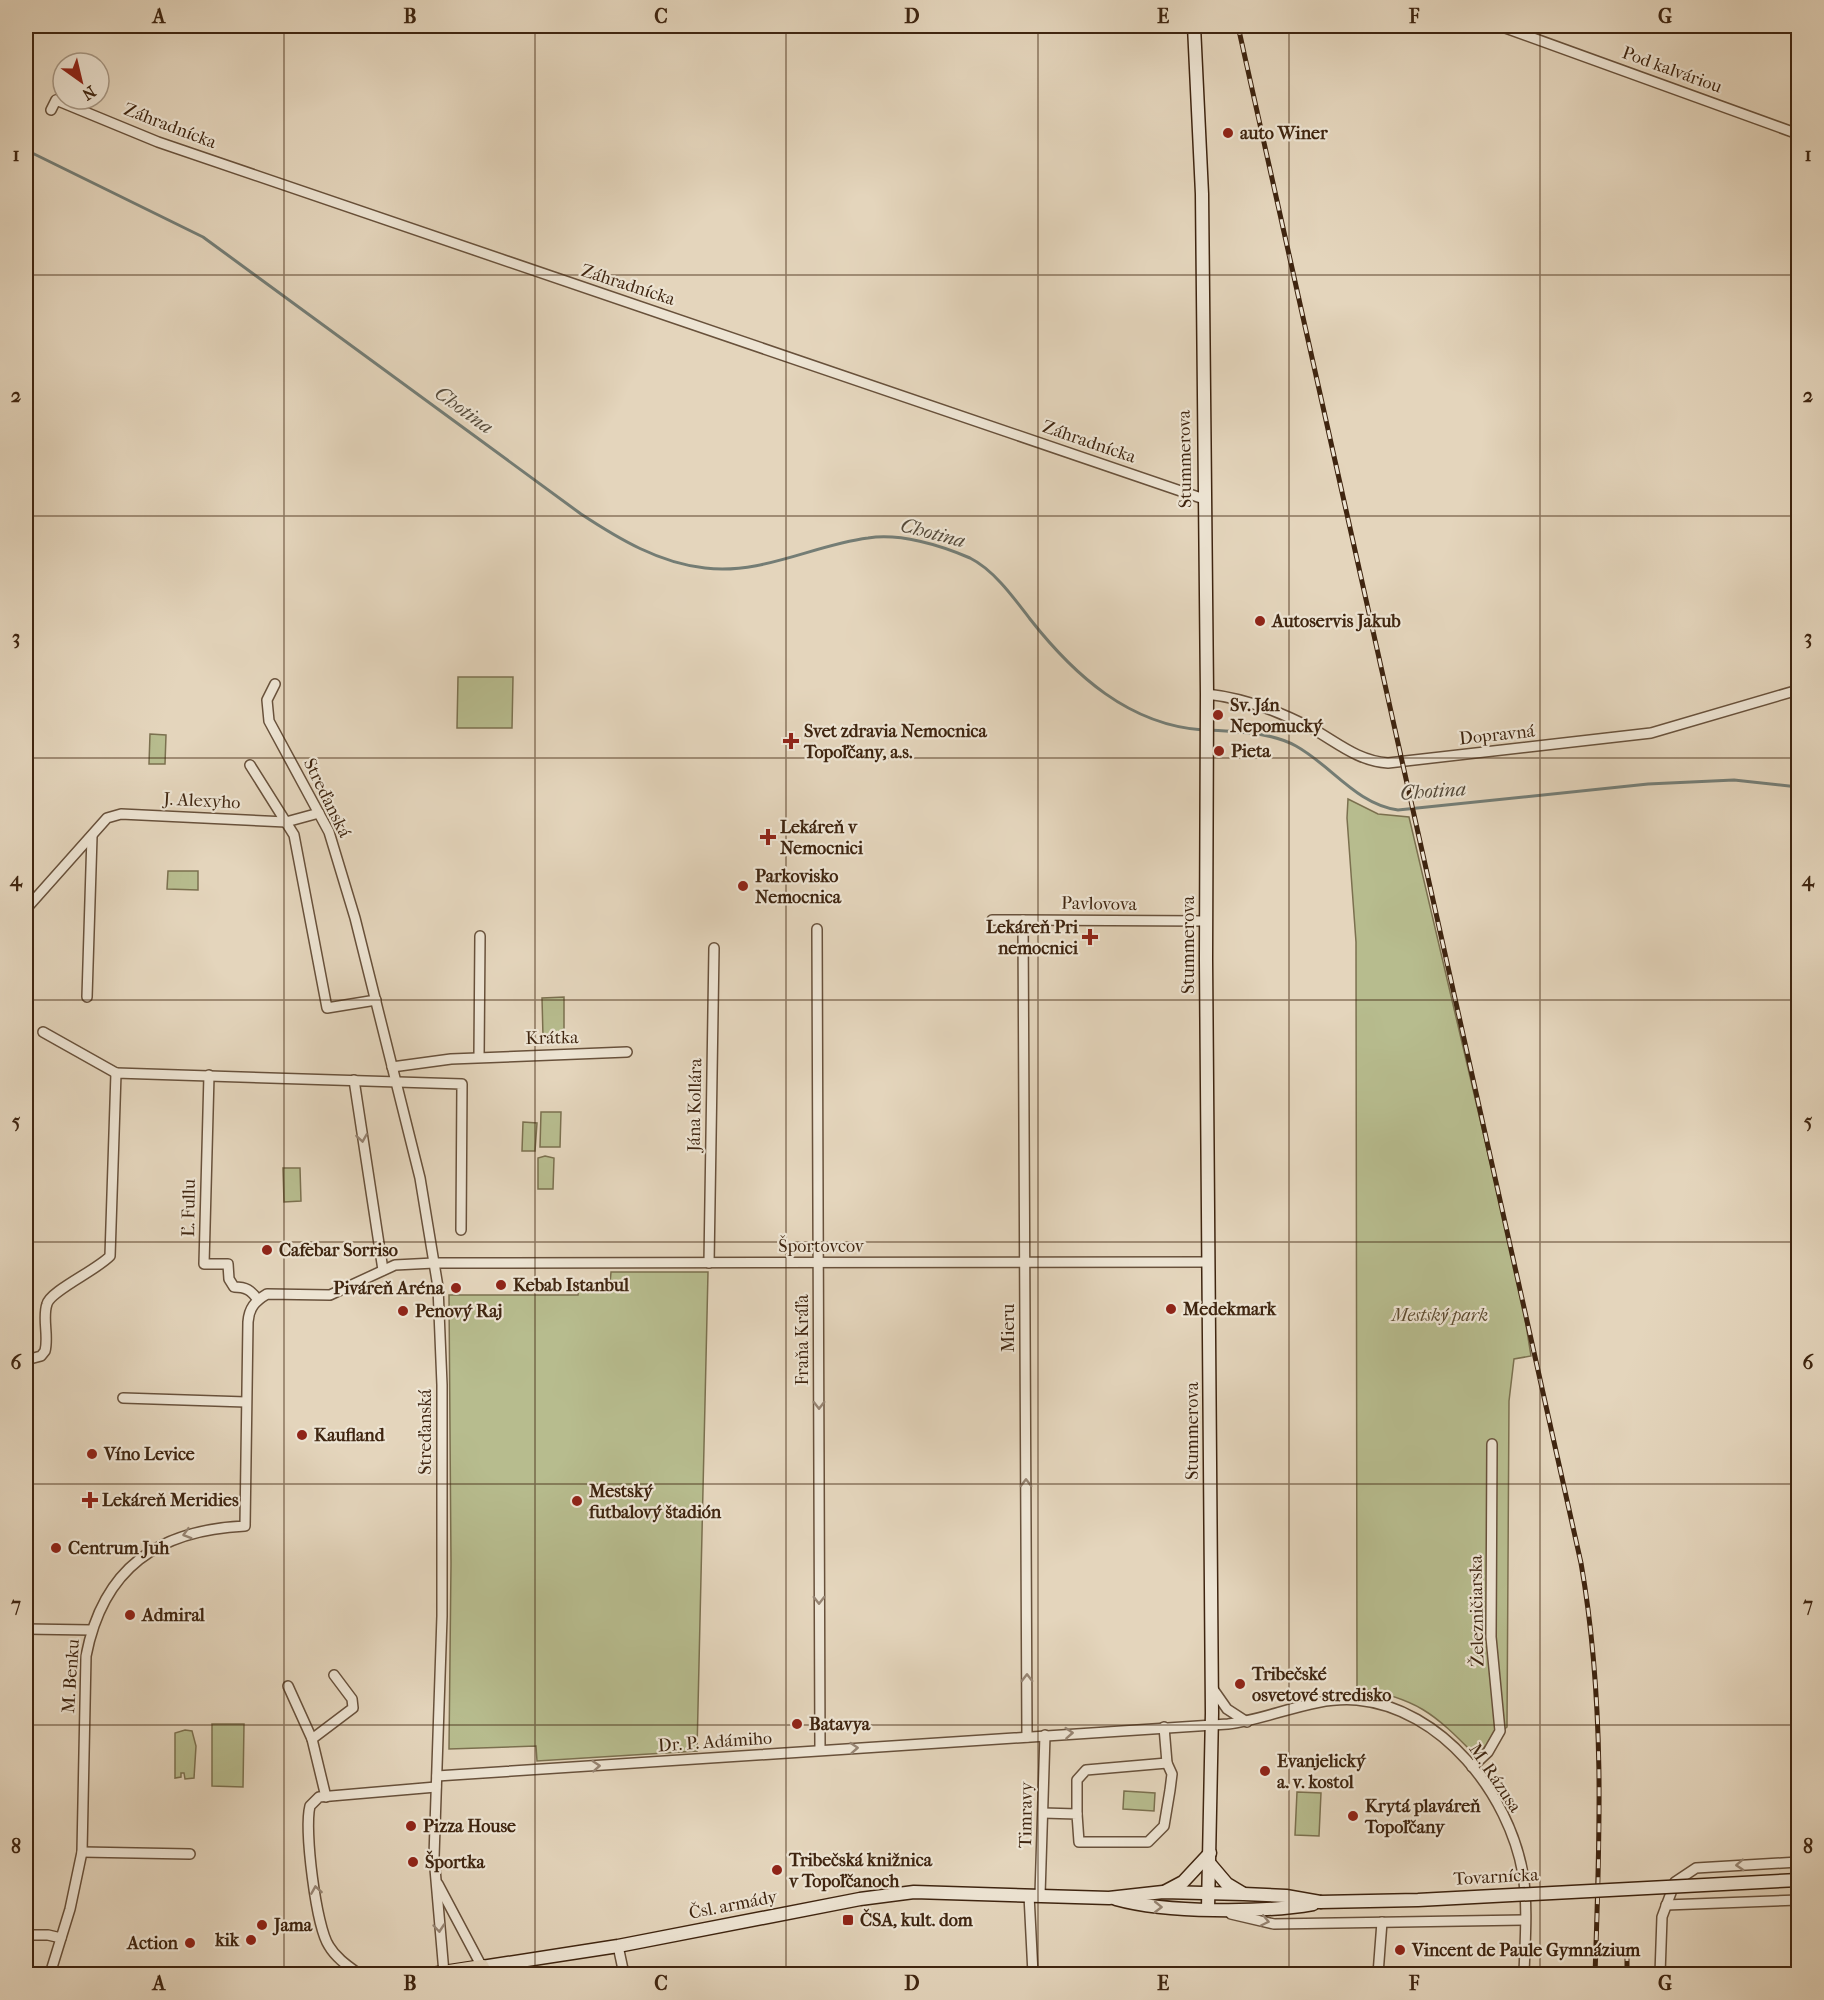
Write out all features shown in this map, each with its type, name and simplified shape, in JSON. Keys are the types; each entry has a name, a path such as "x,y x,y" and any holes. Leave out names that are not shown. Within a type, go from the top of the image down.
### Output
{"main road":[{"name":"Čsl. armády","path":"440,1974 482,1971"}],"street":[{"name":"Stummerova","path":"1194,26 1202,194 1207,694 1206,921 1212,1688 1208,1908"},
{"name":"Pod kalváriou","path":"1500,26 1798,134"},
{"name":"Záhradnícka","path":"83,111 158,142 1204,499"},
{"name":"Streďanská","path":"275,684 267,700 269,721 333,843 376,1000 420,1178 438,1287 442,1385 442,1616 434,1857 440,1974"},
{"name":"Dopravná","path":"1207,694 1234,699 1271,711 1312,729 1365,759 1388,763 1651,734 1798,690"},
{"path":"250,765 294,835 327,1008 376,1000"},
{"name":"J. Alexyho","path":"26,909 107,818 121,814 286,822 319,813"},
{"path":"87,996 92,836"},
{"name":"Pavlovova","path":"992,920 1206,921"},
{"name":"Mieru","path":"1023,920 1027,1737"},
{"name":"Fraňa Kráľa","path":"817,929 820,1750"},
{"path":"478,1057 480,936"},
{"name":"Jána Kollára","path":"709,1263 714,948"},
{"path":"43,1032 116,1073 462,1084 461,1230"},
{"name":"Krátka","path":"392,1066 478,1057 627,1052"},
{"path":"26,1360 41,1356 45,1351 46,1303 56,1293 100,1267 110,1256 116,1073"},
{"name":"Ľ. Fullu","path":"208,1076 204,1264 228,1264 230,1279 234,1287 244,1287 258,1300"},
{"path":"354,1080 383,1270"},
{"name":"Športovcov","path":"258,1300 267,1294 330,1295 395,1265 434,1263 1209,1262"},
{"path":"123,1398 246,1402 248,1322 252,1306 258,1300"},
{"name":"M. Benku","path":"50,1974 82,1852 86,1656 91,1630 104,1596 124,1574 163,1543 207,1529 245,1526 246,1402"},
{"name":"Železničiarska","path":"1472,1767 1488,1752 1500,1731 1491,1637 1492,1444"},
{"path":"26,1629 91,1630"},
{"path":"312,1740 353,1708 352,1699 334,1675"},
{"path":"288,1686 312,1740 326,1797"},
{"path":"1212,1688 1227,1709 1247,1722"},
{"name":"M. Rázusa","path":"1212,1724 1247,1722 1314,1703 1345,1700 1368,1702 1408,1714 1429,1726 1460,1752 1472,1767 1494,1800 1513,1838 1525,1887 1524,1974"},
{"name":"Dr. P. Adámiho","path":"437,1776 1212,1724"},
{"path":"1164,1727 1167,1763 1172,1774 1164,1826 1148,1842 1079,1842 1077,1780 1086,1770 1167,1763"},
{"name":"Timravy","path":"1033,1974 1034,1895 1043,1813 1045,1735"},
{"path":"359,1974 347,1966 329,1947 321,1930 310,1853 310,1806 319,1797 436,1787"},
{"path":"1043,1813 1077,1814"},
{"path":"82,1852 190,1854"},
{"path":"1163,1892 1183,1882 1210,1859 1227,1884 1244,1894"},
{"path":"1660,1974 1662,1917 1675,1881 1696,1868 1798,1862"},
{"name":"Tovarnícka","path":"1208,1908 1288,1908 1320,1902 1418,1900 1798,1880"},
{"name":"Streďanská","path":"437,1882 482,1971"},
{"name":"Čsl. armády","path":"482,1971 898,1893 1110,1898 1163,1892 1209,1893"},
{"name":"Tovarnícka","path":"1209,1893 1286,1896 1320,1902"},
{"name":"Čsl. armády","path":"1110,1898 1143,1907 1208,1908"},
{"path":"1666,1905 1798,1900"},
{"path":"1208,1908 1274,1924 1524,1920"},
{"path":"1378,1974 1382,1922"},
{"path":"26,1935 48,1935 61,1938"},
{"path":"618,1946 624,1974"}],"green space":[{"path":"458,677 513,677 512,728 457,728"},
{"path":"150,734 166,735 165,764 149,764"},
{"name":"Mestský park","path":"1348,799 1378,814 1409,817 1521,1294 1531,1356 1514,1359 1509,1401 1507,1727 1475,1755 1448,1728 1423,1710 1395,1697 1357,1688 1356,942 1347,818"},
{"path":"168,871 198,871 198,890 167,889"},
{"path":"564,997 564,1036 543,1037 542,998"},
{"path":"541,1112 561,1112 560,1147 540,1147"},
{"path":"523,1122 537,1123 535,1151 522,1151"},
{"path":"545,1156 554,1158 553,1189 538,1189 538,1158"},
{"path":"283,1168 300,1168 301,1201 284,1202"},
{"name":"Mestský futbalový štadión","path":"611,1272 708,1272 697,1751 537,1761 536,1746 449,1749 451,1564 449,1295 578,1295 579,1284 610,1284"},
{"path":"212,1724 244,1724 243,1787 212,1786"},
{"path":"185,1730 192,1731 196,1746 194,1778 185,1779 184,1773 181,1773 181,1777 175,1778 175,1733"},
{"path":"1124,1791 1155,1793 1154,1811 1123,1809"},
{"path":"1297,1792 1321,1793 1319,1836 1295,1835"}],"waterway":[{"name":"Chotina","path":"26,150 203,237 581,514 640,548 688,565 726,569 767,563 868,538 893,537 920,541 946,549 970,558 987,570 1003,585 1065,659 1105,694 1151,718 1176,726 1203,730"},
{"name":"Chotina","path":"1210,730 1254,734 1286,741 1309,754 1369,800 1398,810 1648,784 1734,780 1798,787"}],"railway":[{"path":"1238,26 1581,1563 1594,1666 1599,1768 1595,1974"},
{"path":"1627,1952 1627,1974"}],"place":[{"name":"auto Winer","path":"1228,133"},
{"name":"Autoservis Jakub","path":"1260,621"},
{"name":"Sv. Ján Nepomucký","path":"1218,715"},
{"name":"Svet zdravia Nemocnica Topoľčany, a.s.","path":"791,741"},
{"name":"Pieta","path":"1219,751"},
{"name":"Lekáreň v Nemocnici","path":"768,837"},
{"name":"Parkovisko Nemocnica","path":"743,886"},
{"name":"Lekáreň Pri nemocnici","path":"1090,937"},
{"name":"Cafebar Sorriso","path":"267,1250"},
{"name":"Kebab Istanbul","path":"501,1285"},
{"name":"Piváreň Aréna","path":"456,1288"},
{"name":"Medekmark","path":"1171,1309"},
{"name":"Penový Raj","path":"403,1311"},
{"name":"Kaufland","path":"302,1435"},
{"name":"Víno Levice","path":"92,1454"},
{"name":"Lekáreň Meridies","path":"90,1500"},
{"name":"Mestský futbalový štadión","path":"577,1501"},
{"name":"Centrum Juh","path":"56,1548"},
{"name":"Admiral","path":"130,1615"},
{"name":"Tribečské osvetové stredisko","path":"1240,1684"},
{"name":"Batavya","path":"797,1724"},
{"name":"Evanjelický a. v. kostol","path":"1265,1771"},
{"name":"Krytá plaváreň Topoľčany","path":"1353,1816"},
{"name":"Pizza House","path":"411,1826"},
{"name":"Športka","path":"413,1862"},
{"name":"Tribečská knižnica v Topoľčanoch","path":"777,1870"},
{"name":"ČSA, kult. dom","path":"848,1920"},
{"name":"Jama","path":"262,1925"},
{"name":"kik","path":"251,1940"},
{"name":"Action","path":"190,1943"},
{"name":"Vincent de Paule Gymnázium","path":"1400,1950"}]}
